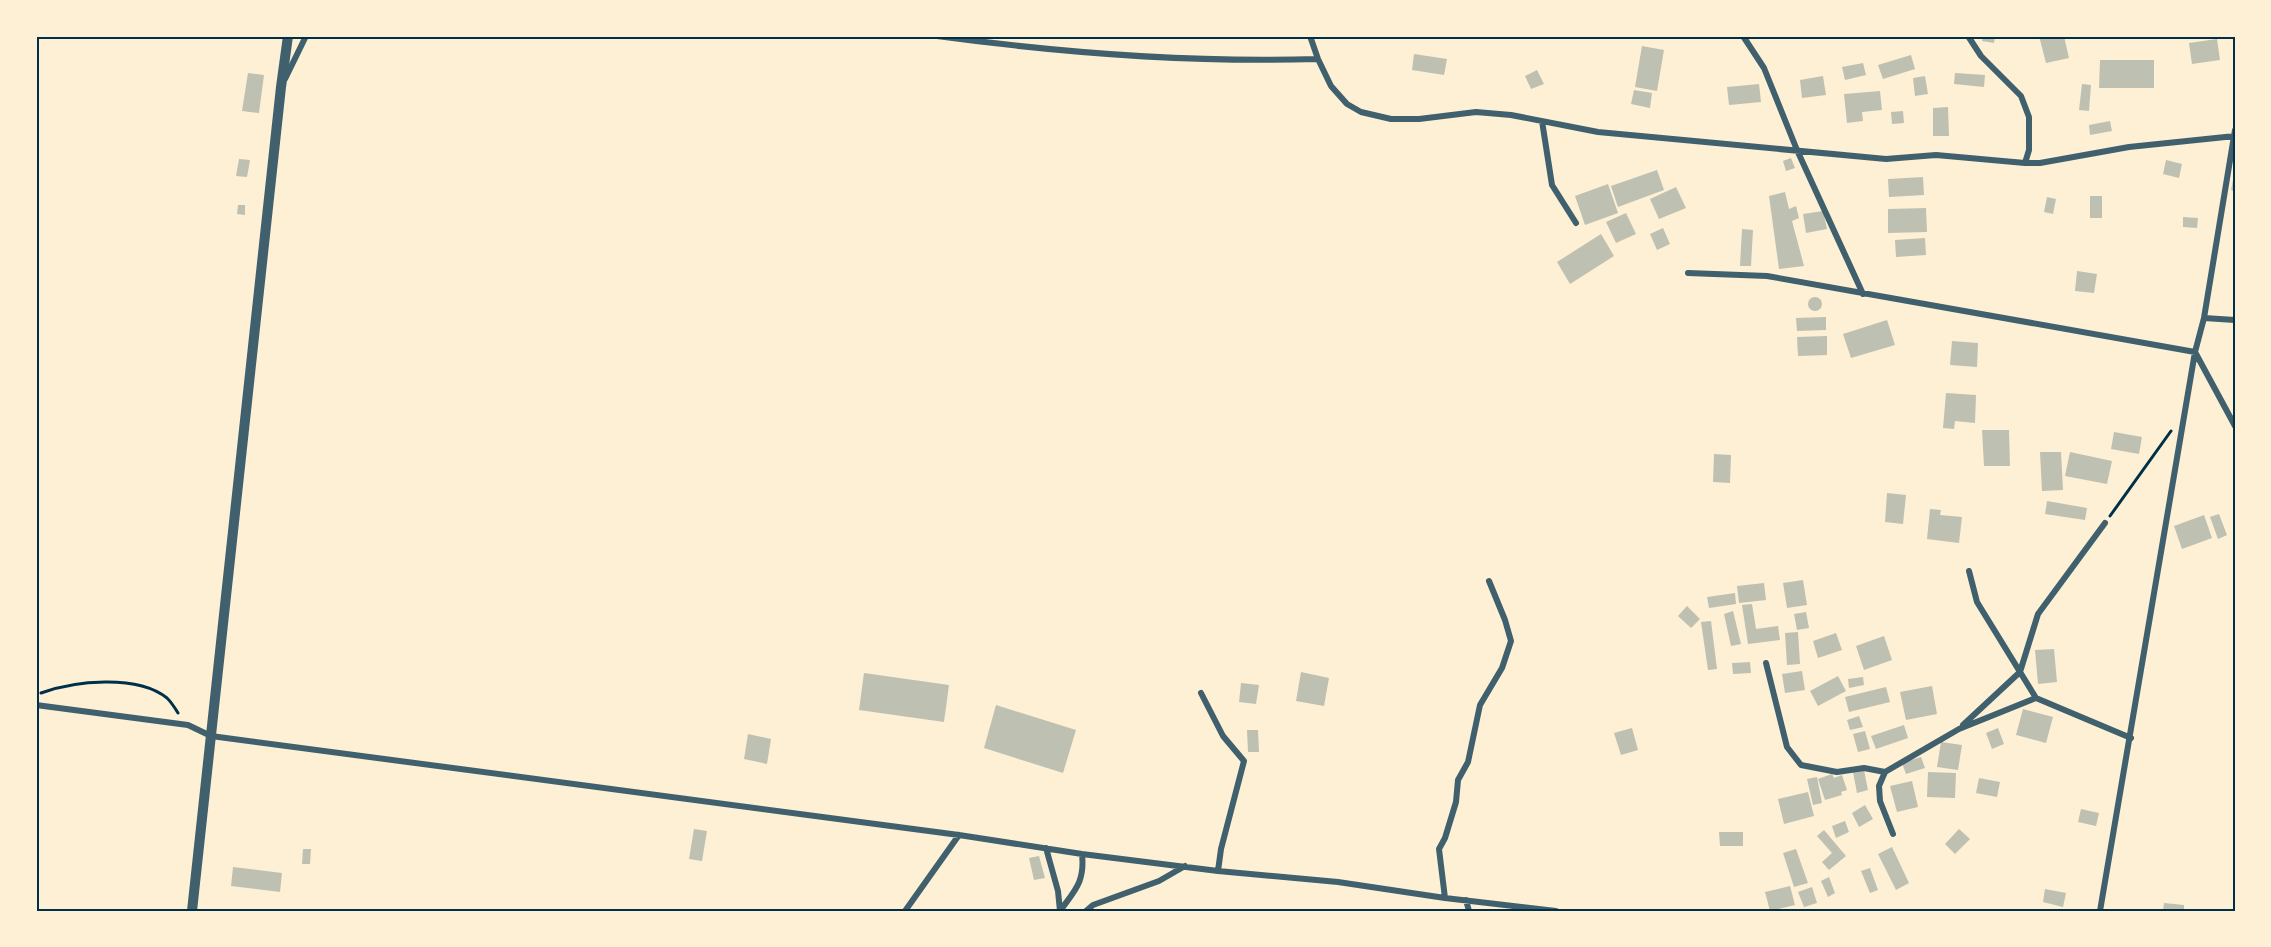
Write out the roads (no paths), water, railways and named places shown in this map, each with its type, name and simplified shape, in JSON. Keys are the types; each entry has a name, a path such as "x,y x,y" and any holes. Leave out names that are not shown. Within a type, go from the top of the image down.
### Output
{"street":[{"path":"192,911 288,36"},
{"path":"281,87 306,36"},
{"path":"937,36 1130,57 1318,59"},
{"path":"1310,36 1331,86 1347,104 1361,112 1391,118 1419,119 1476,112 1598,132 1886,159 1936,155 2025,163 2040,163 2129,147 2235,134 2204,318 2195,352 2100,911"},
{"path":"1743,36 1764,68 1797,150 1863,294"},
{"path":"1968,36 1981,56 2021,96 2029,117 2029,150 2025,163"},
{"path":"1542,121 1552,185 1576,223"},
{"path":"1688,273 1767,276 2195,352"},
{"path":"2204,318 2235,320"},
{"path":"2195,352 2235,426"},
{"path":"1959,729 2020,672 2038,614 2105,523"},
{"path":"1969,571 1977,602 2036,698 2131,738"},
{"path":"1445,898 1439,849 1445,838 1456,802 1458,780 1468,762 1480,705 1492,688 1511,641 1490,581"},
{"path":"1766,663 1787,747 1801,765 1837,772 1864,768 1885,772"},
{"path":"1201,693 1223,736 1244,761 1221,849 1218,871"},
{"path":"1893,834 1880,801 1879,786 1885,772 1959,729 2036,698"},
{"path":"36,705 188,725 211,736 958,835 1082,854 1218,871 1338,882 1556,911"},
{"path":"905,911 958,835"},
{"path":"1046,848 1058,891 1060,911"},
{"path":"1060,911 1081,880 1084,870 1082,854"},
{"path":"1086,911 1094,905 1159,881 1186,866"},
{"path":"1466,900 1469,911"}]}
